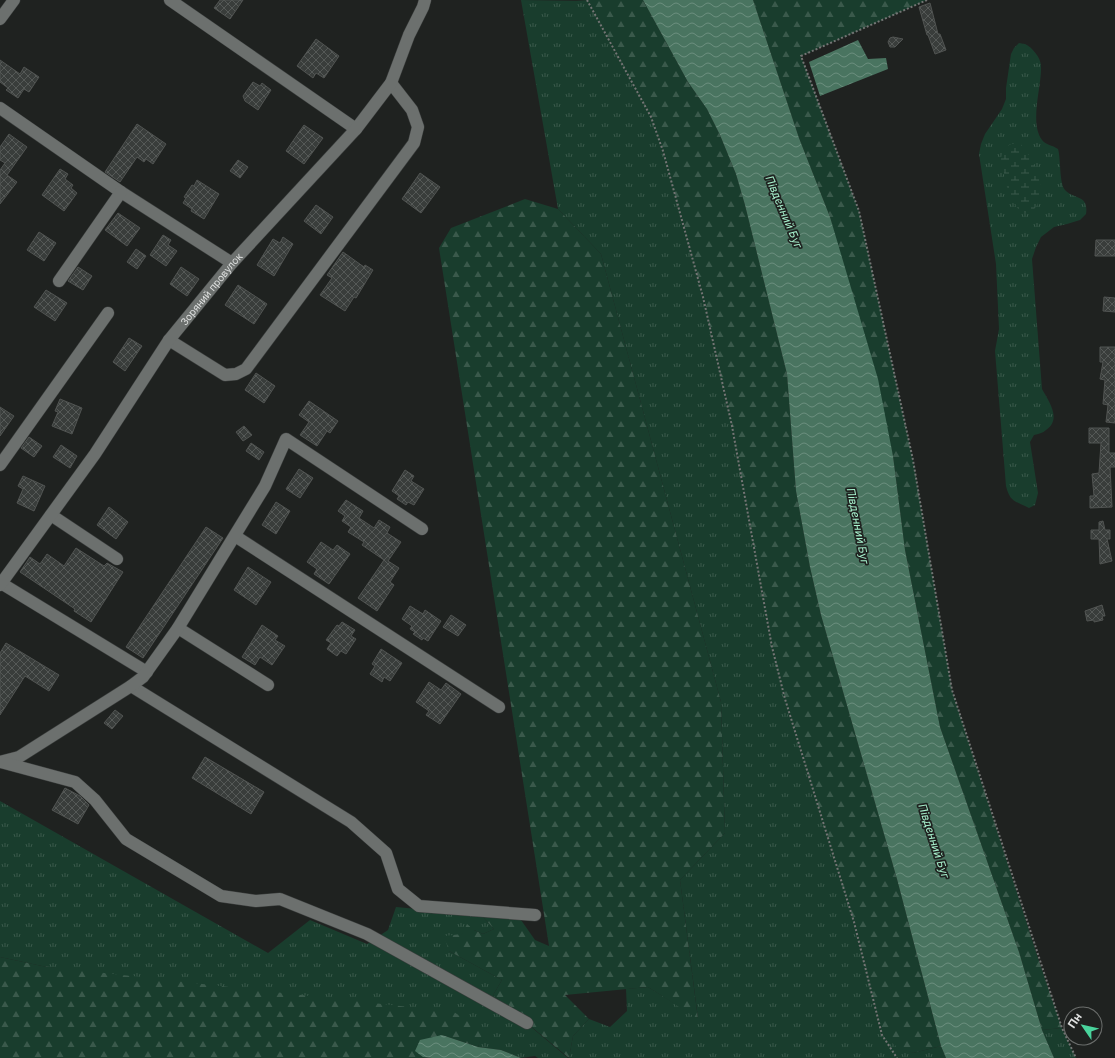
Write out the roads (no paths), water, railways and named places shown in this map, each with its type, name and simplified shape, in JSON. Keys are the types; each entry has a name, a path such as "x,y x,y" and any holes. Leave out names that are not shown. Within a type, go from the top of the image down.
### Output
{"street":[{"path":"0,19 14,0"},
{"path":"170,0 356,129"},
{"name":"Зоряний провулок","path":"1,584 95,454 169,340 232,263 356,129 391,83 425,0"},
{"path":"169,340 225,374 236,374 246,369 414,143 418,127 412,110 391,83"},
{"path":"2,114 232,263"},
{"path":"59,281 121,192"},
{"path":"0,466 108,314"},
{"path":"0,762 19,757 131,686 148,672 178,628 265,486 286,439 422,529"},
{"path":"51,515 117,559"},
{"path":"235,536 499,707"},
{"path":"1,584 148,672"},
{"path":"178,628 268,685"},
{"path":"131,686 351,822 386,852 398,889 419,906 535,915"},
{"path":"0,762 75,782 95,800 126,839 221,896 256,901 280,899 367,934 527,1023"}],"water":[{"name":"Південний Буг","path":"643,0 753,0 799,138 830,217 878,379 893,456 905,550 940,727 1019,952 1042,1030 1054,1058 946,1058 941,1046 897,879 821,615 810,567 796,491 787,374 745,205 736,174 720,135 707,109 688,82"},
{"path":"858,40 868,59 886,58 888,69 820,96 809,62"},
{"path":"442,1035 478,1047 501,1050 521,1058 432,1058 423,1057 415,1051 420,1040"}]}
